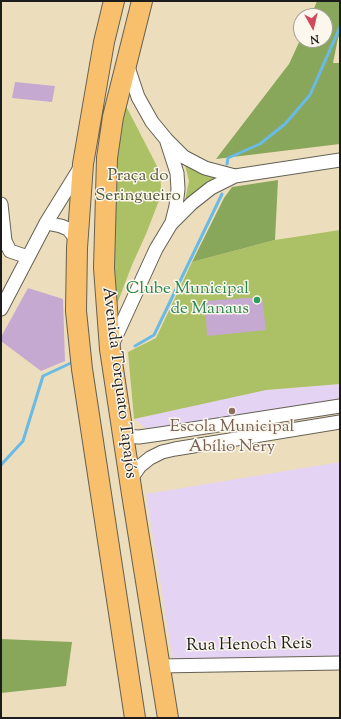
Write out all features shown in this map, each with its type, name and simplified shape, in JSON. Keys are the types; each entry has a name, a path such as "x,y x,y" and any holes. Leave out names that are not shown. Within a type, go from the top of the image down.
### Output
{"highway":[{"name":"Avenida Torquato Tapajós","path":"114,1 104,42 83,164 78,242 76,311 82,369 135,718"},
{"name":"Avenida Torquato Tapajós","path":"142,1 113,118 107,158 104,268 110,349 168,718"}],"street":[{"path":"127,62 138,97 152,122 166,139 184,157 205,168 235,176"},
{"path":"166,139 176,173 178,189 176,206 171,224"},
{"path":"110,349 156,249 171,224 210,188 235,176 340,160"},
{"path":"1,308 46,223 83,164"},
{"path":"1,204 5,241 10,251 28,257"},
{"path":"46,223 68,229 78,242"},
{"path":"123,436 160,434 340,406"},
{"path":"240,422 243,438"},
{"path":"130,480 140,466 150,458 175,448 340,422"},
{"name":"Rua Henoch Reis","path":"159,666 340,663"}],"shaded area":[{"name":"Escola Municipal Abílio Nery","path":"340,384 340,403 156,436 134,419 266,390"},
{"path":"340,462 340,659 173,661 146,494"}],"green space":[{"path":"317,1 340,1 340,34 333,63 340,63 340,144 216,159 289,64 296,48 333,48 333,8 314,8"},
{"name":"Praça do Seringueiro","path":"125,104 159,170 161,185 160,198 114,312 112,262 115,188 118,148"},
{"name":"Praça do Seringueiro","path":"185,165 220,177 202,187 185,200 189,181"},
{"path":"278,180 275,240 192,262 224,198 232,187"},
{"name":"Clube Municipal de Manaus","path":"340,230 340,384 266,390 134,419 128,352 156,338 192,262 275,240"},
{"path":"1,639 72,642 66,686 1,693"}],"building":[{"path":"15,82 55,86 52,102 12,98"},
{"path":"28,288 63,299 65,361 41,371 1,341 1,337"},
{"path":"262,297 266,330 207,336 205,301"}],"waterway":[{"path":"227,164 228,158 260,144 285,124 310,95 340,27"},
{"path":"135,346 154,335 222,194"},
{"path":"1,465 23,441 43,376 71,363"}],"place":[{"name":"Clube Municipal de Manaus","path":"257,300"},
{"name":"Escola Municipal Abílio Nery","path":"232,411"}]}
